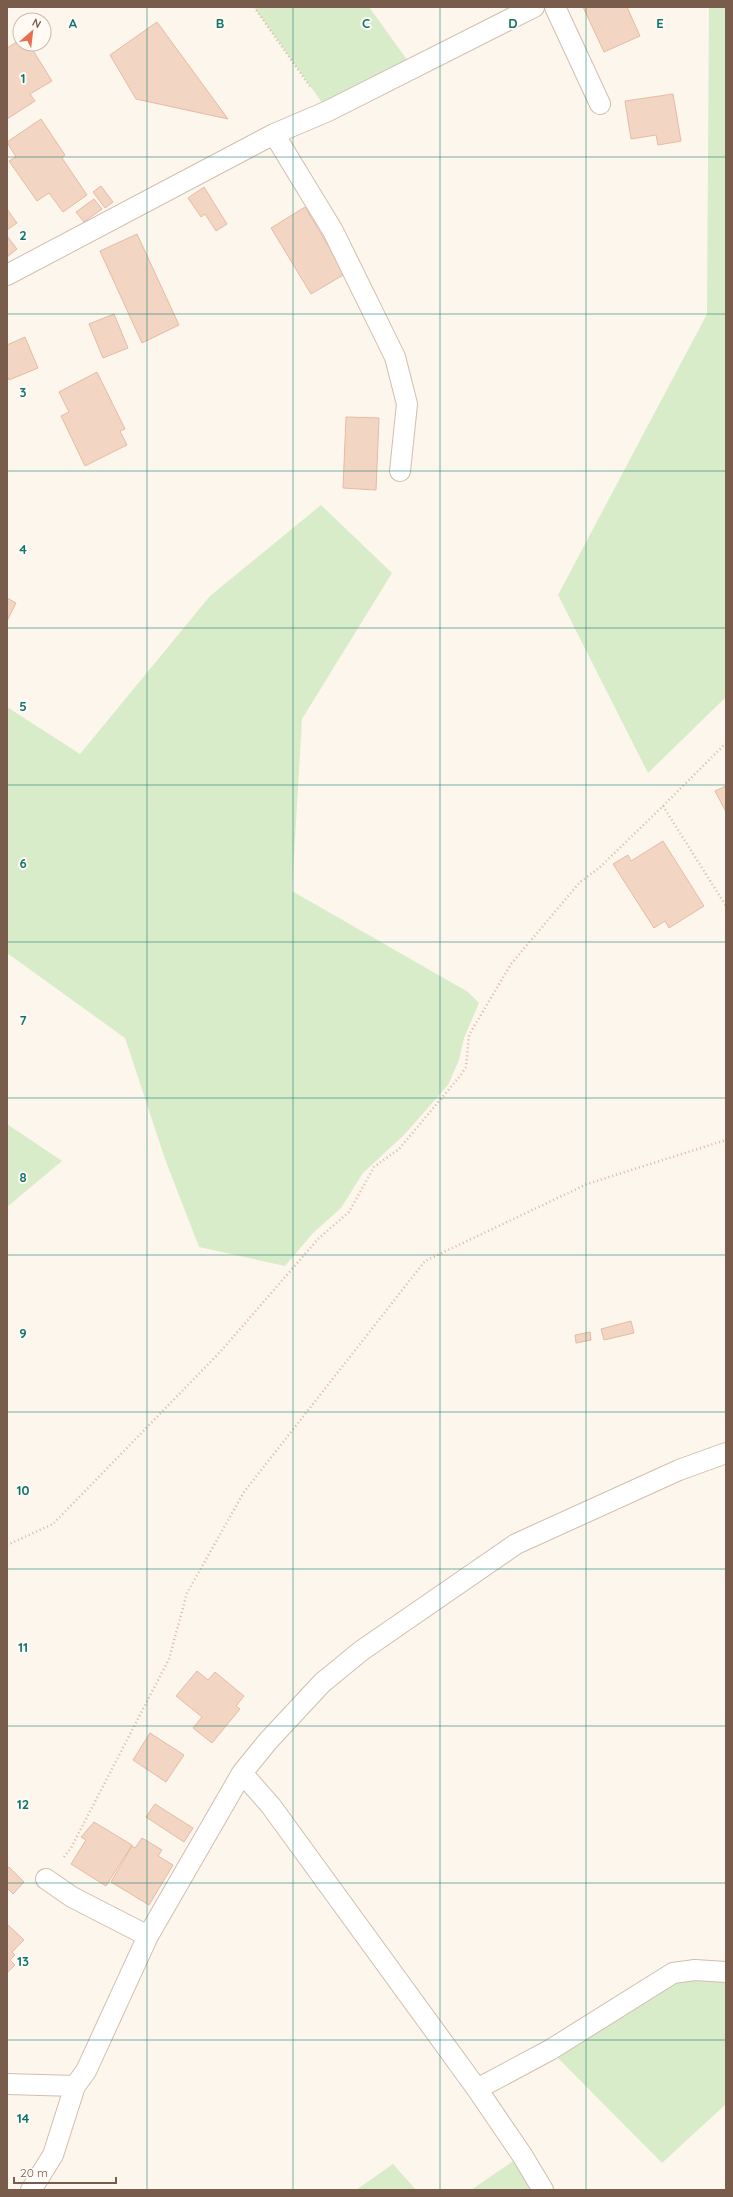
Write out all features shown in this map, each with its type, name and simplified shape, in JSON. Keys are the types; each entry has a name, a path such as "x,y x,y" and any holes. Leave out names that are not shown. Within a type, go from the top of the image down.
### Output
{"lane":[{"path":"7,275 274,134 328,111 534,7"},
{"path":"555,7 600,104"},
{"path":"274,134 333,231 395,357 407,404 400,471"},
{"path":"31,2190 53,2155 75,2086 86,2071 148,1936 242,1773 268,1741 322,1683 361,1651 516,1544 679,1470 726,1453"},
{"path":"242,1773 271,1806 477,2089 522,2154 543,2190"},
{"path":"46,1879 72,1897 148,1936"},
{"path":"477,2089 550,2050 673,1973 695,1970 726,1972"},
{"path":"7,2084 75,2086"}],"path":[{"path":"254,7 328,111"},
{"path":"7,1545 52,1524 221,1351 318,1239 349,1212 374,1167 400,1149 460,1076 466,1066 470,1035 511,964 580,882 599,868 726,743"},
{"path":"663,806 726,906"},
{"path":"46,1879 71,1848 161,1673 168,1659 187,1593 244,1492 425,1261 587,1184 726,1140"}],"green space":[{"path":"254,7 369,7 413,68 328,111"},
{"path":"709,7 726,7 726,697 648,773 558,595 707,314"},
{"path":"321,505 392,573 302,719 292,891 468,992 479,1003 464,1038 459,1060 448,1085 405,1134 363,1173 341,1208 313,1233 285,1266 199,1247 165,1159 125,1038 7,953 7,707 80,754 210,596"},
{"path":"7,1124 62,1161 7,1207"},
{"path":"726,1972 726,2104 662,2163 550,2050 673,1973"},
{"path":"522,2155 543,2190 471,2190"},
{"path":"393,2164 416,2190 356,2190"}],"building":[{"path":"583,7 627,7 640,36 604,52"},
{"path":"157,22 228,119 136,99 110,55"},
{"path":"12,45 12,52 34,52 52,81 30,94 35,101 7,119 7,48"},
{"path":"673,94 681,141 658,145 656,135 631,139 625,101"},
{"path":"41,119 65,155 62,158 87,195 63,212 49,193 37,201 9,161 16,157 7,142"},
{"path":"101,186 113,202 105,208 93,192"},
{"path":"204,187 227,224 216,231 205,214 201,217 188,198"},
{"path":"94,199 102,209 84,222 76,212"},
{"path":"305,207 345,274 311,294 271,228"},
{"path":"7,209 17,223 7,230"},
{"path":"137,234 179,325 142,343 100,251"},
{"path":"7,236 17,249 7,257"},
{"path":"114,314 128,348 103,358 89,324"},
{"path":"25,337 38,368 9,380 7,375 7,345"},
{"path":"97,372 125,429 120,431 127,445 85,466 61,416 69,412 59,392"},
{"path":"346,417 379,418 376,490 343,488"},
{"path":"7,598 16,603 7,621"},
{"path":"726,786 726,812 715,791"},
{"path":"663,841 704,906 669,928 665,921 654,928 613,864 628,855 631,861"},
{"path":"631,1321 634,1333 604,1340 601,1329"},
{"path":"590,1332 591,1340 576,1343 575,1335"},
{"path":"197,1671 208,1680 215,1672 244,1696 236,1706 240,1709 212,1743 193,1728 202,1717 176,1696"},
{"path":"150,1733 184,1755 166,1782 133,1760"},
{"path":"155,1804 193,1828 184,1842 146,1817"},
{"path":"94,1822 132,1845 106,1886 71,1864 86,1840 81,1837"},
{"path":"142,1838 162,1850 158,1856 173,1865 149,1905 111,1882 132,1846 135,1848"},
{"path":"9,1867 24,1882 13,1894 7,1888 7,1869"},
{"path":"7,1924 24,1940 12,1952 15,1955 10,1960 15,1965 7,1973"}]}
